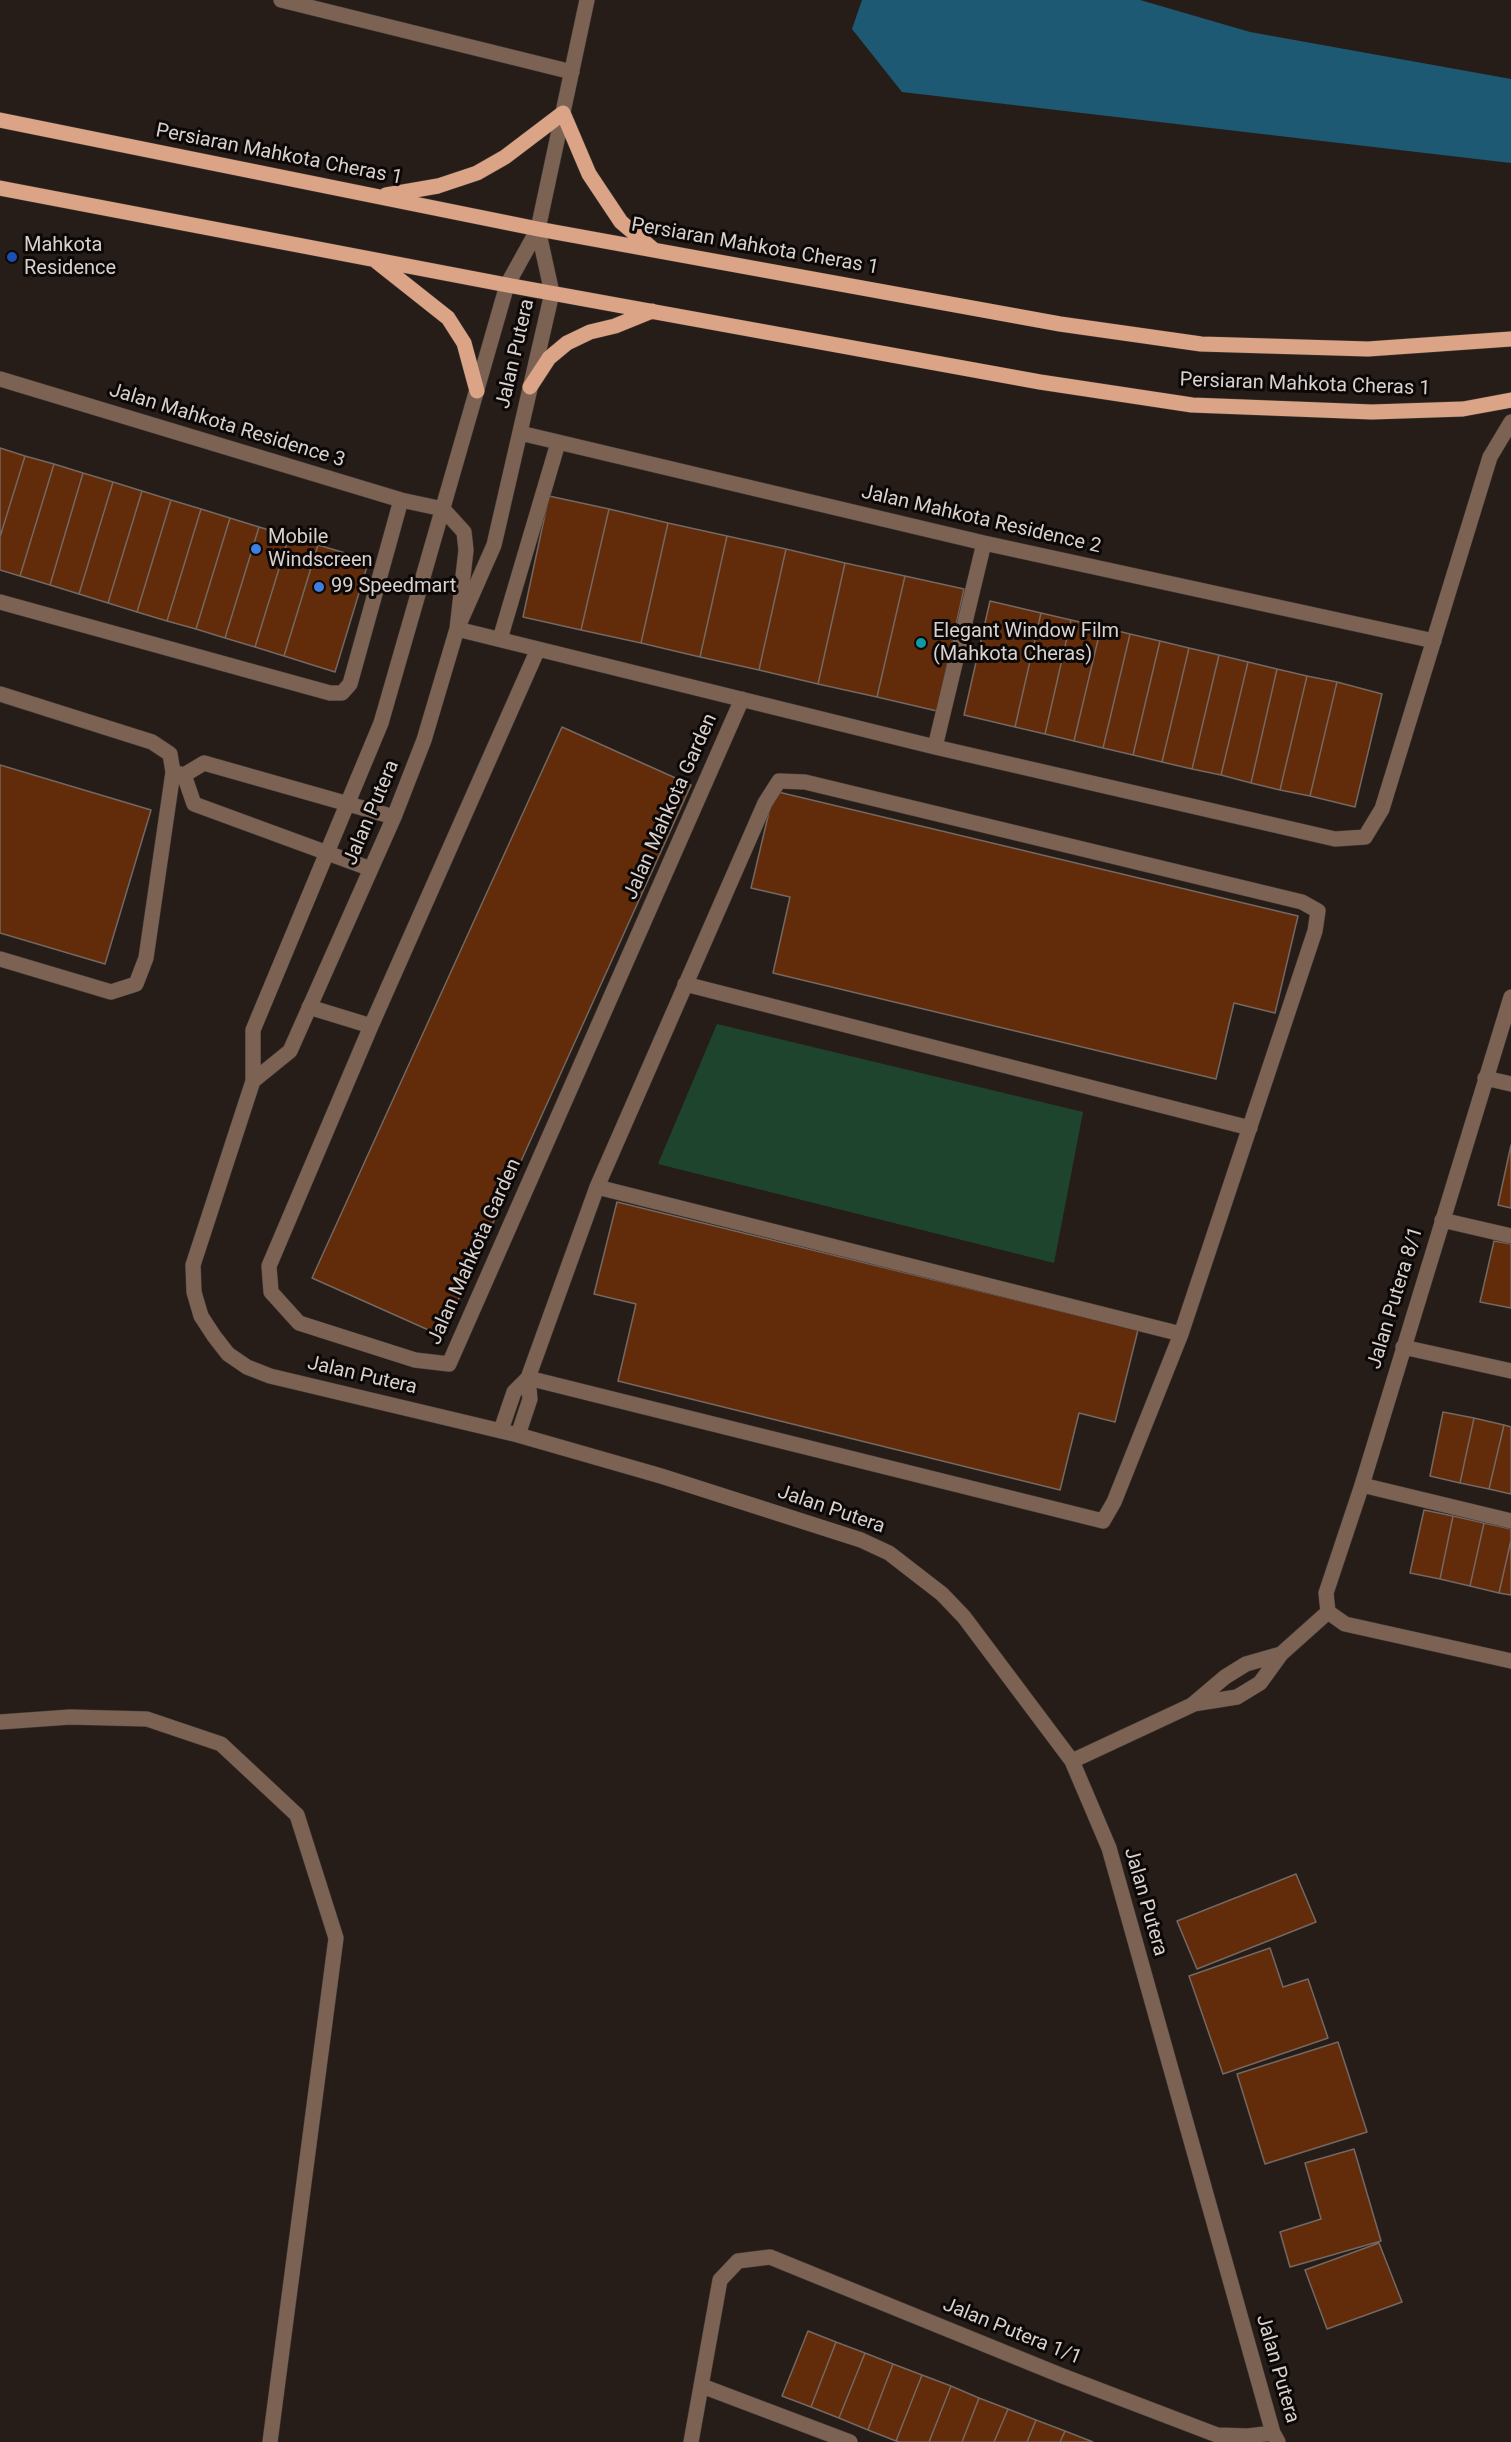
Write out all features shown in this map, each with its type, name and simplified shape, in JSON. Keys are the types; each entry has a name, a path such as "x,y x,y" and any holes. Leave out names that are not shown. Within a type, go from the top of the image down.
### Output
{"main road":[{"path":"377,197 438,186 477,173 505,157 563,113 589,174 621,222 654,250"},
{"name":"Persiaran Mahkota Cheras 1","path":"0,120 538,229 1060,324 1201,344 1368,349 1511,339"},
{"name":"Persiaran Mahkota Cheras 1","path":"0,188 507,285 1040,382 1192,405 1372,412 1463,409 1511,400"},
{"path":"374,260 448,318 464,343 477,391"},
{"path":"530,387 549,357 567,343 590,332 615,326 652,311"}],"street":[{"path":"281,0 572,72"},
{"path":"538,229 587,0"},
{"name":"Jalan Putera","path":"538,229 507,285 381,723 253,1030 253,1081 193,1265 194,1292 201,1316 228,1354 247,1367 270,1376 501,1430 672,1480 861,1540 889,1553 942,1594 964,1617 1072,1761 1109,1848 1275,2438"},
{"name":"Jalan Putera","path":"253,1081 290,1051 394,817 424,740 457,628 494,545 552,293 538,229"},
{"name":"Jalan Mahkota Residence 3","path":"0,379 401,500 443,509"},
{"path":"443,509 464,532 466,550 457,628 935,747 1335,839 1365,837 1382,808 1490,457 1511,422"},
{"name":"Jalan Mahkota Residence 2","path":"520,433 984,543 1434,641"},
{"path":"500,639 558,443"},
{"path":"0,602 330,693 342,693 350,684 401,500"},
{"path":"935,747 984,543"},
{"name":"Jalan Mahkota Garden","path":"538,649 371,1026 269,1266 271,1292 299,1323 415,1360 449,1364 742,699"},
{"path":"0,694 152,741 170,754 194,804 371,869"},
{"path":"178,774 204,763 394,817"},
{"path":"0,959 111,992 136,984 146,958 178,774"},
{"path":"501,1430 514,1392 528,1378 597,1187 765,802 779,781 805,782 1302,902 1317,911 1315,931 1181,1334 1114,1502 1103,1521 528,1378"},
{"path":"685,984 1250,1128"},
{"name":"Jalan Putera 8/1","path":"1329,1611 1326,1593 1362,1485 1511,997"},
{"path":"309,1007 371,1026"},
{"path":"1485,1078 1511,1084"},
{"path":"597,1187 1181,1334"},
{"path":"1442,1220 1511,1236"},
{"path":"1403,1347 1511,1371"},
{"path":"518,1435 530,1399 528,1378"},
{"path":"1362,1485 1511,1521"},
{"path":"1072,1761 1192,1705 1237,1697 1260,1683 1281,1654 1329,1611 1345,1624 1511,1660"},
{"path":"1192,1705 1225,1677 1246,1664 1281,1654"},
{"path":"0,1722 70,1717 147,1719 221,1744 297,1815 336,1938 270,2442"},
{"name":"Jalan Putera 1/1","path":"702,2386 720,2280 738,2261 770,2257 1060,2375 1217,2435 1275,2438"},
{"path":"691,2442 702,2386 850,2442"}],"green space":[{"path":"717,1024 1083,1112 1054,1263 658,1164"}],"water":[{"path":"862,0 1140,0 1250,32 1511,79 1511,163 902,92 852,29"}],"building":[{"path":"0,448 25,456 0,537"},
{"path":"25,456 54,464 20,576 0,570 0,537"},
{"path":"54,464 83,473 50,585 20,576"},
{"path":"83,473 113,482 79,594 50,585"},
{"path":"113,482 142,491 108,603 79,594"},
{"path":"142,491 171,500 137,612 108,603"},
{"path":"549,496 609,509 581,630 523,617"},
{"path":"171,500 201,509 167,621 137,612"},
{"path":"201,509 230,518 196,629 167,621"},
{"path":"609,509 668,523 641,643 581,630"},
{"path":"230,518 259,527 225,638 196,629"},
{"path":"668,523 727,536 700,657 641,643"},
{"path":"259,527 289,536 255,647 225,638"},
{"path":"289,536 318,545 284,656 255,647"},
{"path":"727,536 786,549 759,670 700,657"},
{"path":"318,545 369,560 335,672 284,656"},
{"path":"786,549 845,563 818,684 759,670"},
{"path":"845,563 905,576 877,697 818,684"},
{"name":"Elegant Window Film (Mahkota Cheras)","path":"905,576 964,589 937,711 877,697"},
{"path":"990,601 1041,613 1015,727 964,715"},
{"path":"1041,613 1071,620 1045,734 1015,727"},
{"path":"1071,620 1101,627 1074,741 1045,734"},
{"path":"1101,627 1130,634 1103,748 1074,741"},
{"path":"1130,634 1160,641 1133,755 1103,748"},
{"path":"1160,641 1189,648 1162,762 1133,755"},
{"path":"1189,648 1219,655 1192,769 1162,762"},
{"path":"1219,655 1248,662 1221,775 1192,769"},
{"path":"1248,662 1277,669 1251,783 1221,775"},
{"path":"1277,669 1307,676 1280,790 1251,783"},
{"path":"1307,676 1337,682 1310,796 1280,790"},
{"path":"1337,682 1382,694 1355,807 1310,796"},
{"path":"562,727 691,785 442,1336 312,1278"},
{"path":"0,765 151,810 105,964 0,933"},
{"path":"774,791 1298,916 1275,1013 1234,1003 1216,1079 773,973 790,897 751,888"},
{"path":"1511,1145 1511,1208 1498,1205"},
{"path":"617,1202 1138,1330 1115,1422 1079,1413 1060,1490 618,1381 636,1304 594,1294"},
{"path":"1494,1241 1511,1244 1511,1308 1480,1302"},
{"path":"1443,1412 1474,1418 1460,1483 1430,1476"},
{"path":"1474,1418 1504,1425 1489,1489 1460,1483"},
{"path":"1504,1425 1511,1427 1511,1494 1489,1489"},
{"path":"1424,1510 1453,1516 1440,1579 1410,1573"},
{"path":"1453,1516 1484,1523 1470,1586 1440,1579"},
{"path":"1484,1523 1511,1529 1511,1540 1499,1593 1470,1586"},
{"path":"1511,1540 1511,1595 1499,1593"},
{"path":"1296,1874 1316,1922 1197,1969 1177,1921"},
{"path":"1270,1948 1283,1987 1308,1979 1328,2038 1223,2074 1189,1976"},
{"path":"1338,2042 1367,2132 1265,2164 1237,2074"},
{"path":"1354,2149 1381,2241 1290,2267 1280,2232 1321,2219 1305,2163"},
{"path":"1379,2243 1402,2302 1327,2329 1305,2270"},
{"path":"808,2331 836,2342 811,2407 782,2396"},
{"path":"836,2342 865,2353 839,2418 811,2407"},
{"path":"865,2353 893,2364 868,2430 839,2418"},
{"path":"893,2364 922,2375 896,2441 868,2430"},
{"path":"922,2375 951,2386 929,2442 896,2441"},
{"path":"951,2386 979,2398 962,2442 929,2442"},
{"path":"979,2398 1008,2409 994,2442 962,2442"},
{"path":"1008,2409 1036,2420 1027,2442 994,2442"},
{"path":"1036,2420 1065,2431 1060,2442 1027,2442"},
{"path":"1065,2431 1093,2442 1060,2442"}],"place":[{"name":"Mahkota Residence","path":"12,257"},
{"name":"Mobile Windscreen","path":"256,549"},
{"name":"99 Speedmart","path":"319,587"},
{"name":"Elegant Window Film (Mahkota Cheras)","path":"921,643"}]}
